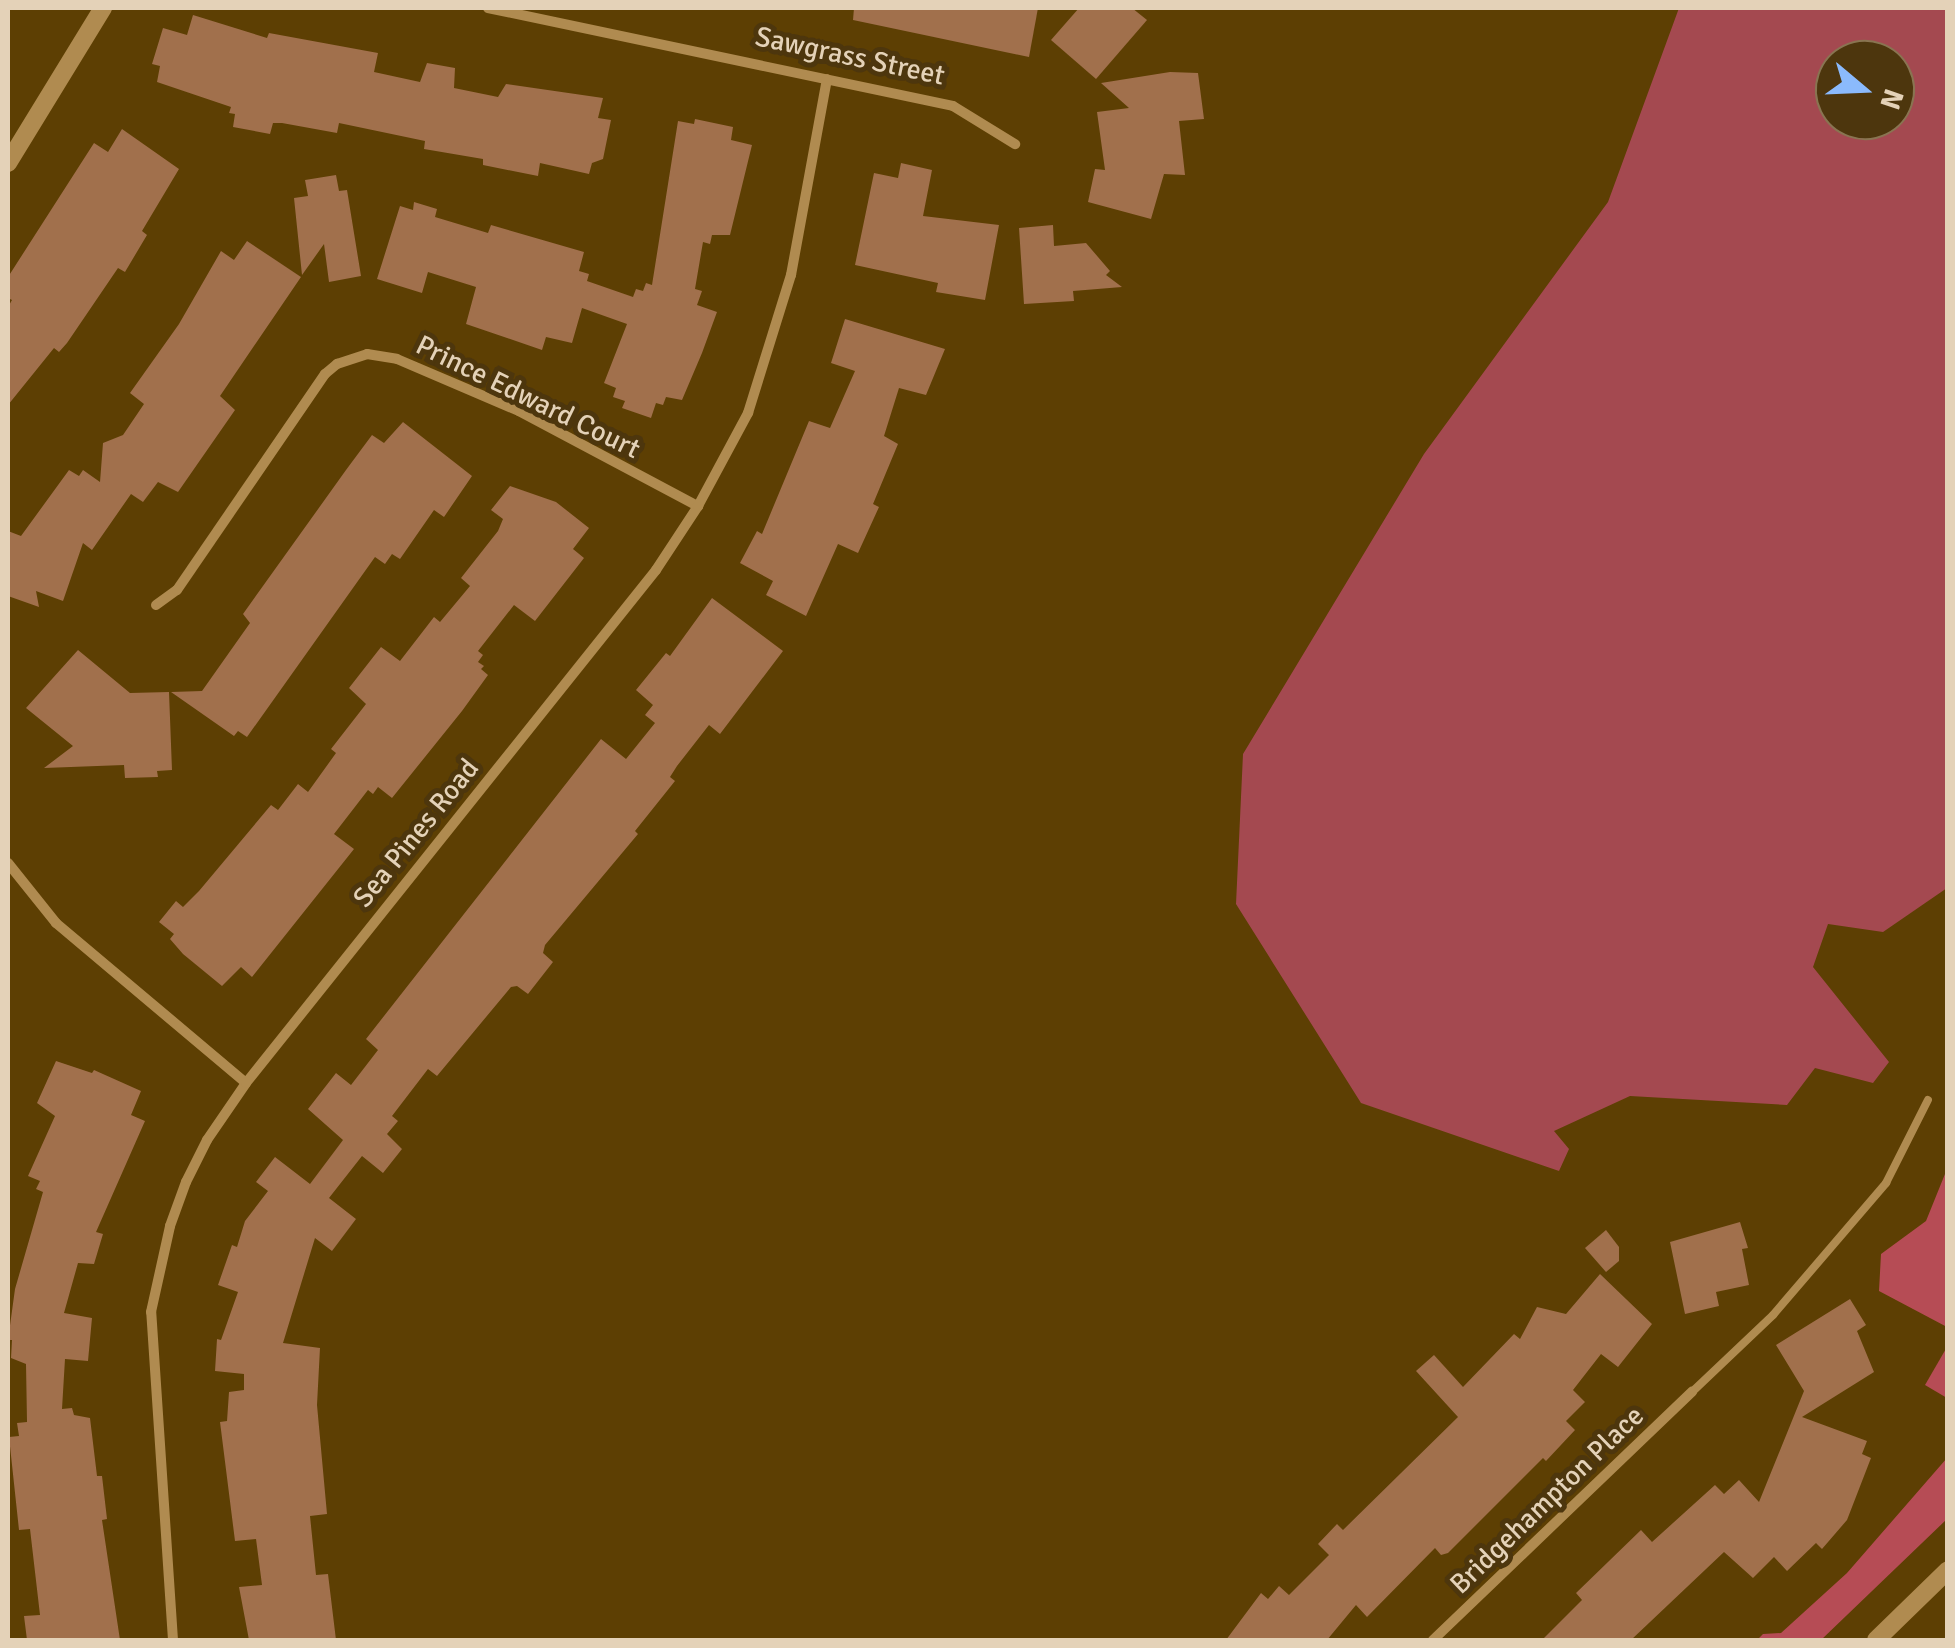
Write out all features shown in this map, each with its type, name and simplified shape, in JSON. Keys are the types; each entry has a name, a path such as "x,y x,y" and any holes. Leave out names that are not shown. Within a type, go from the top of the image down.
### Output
{"street":[{"path":"8,164 104,8"},
{"name":"Sawgrass Street","path":"488,8 953,106 1014,144"},
{"name":"Sea Pines Road","path":"173,1640 151,1312 158,1268 186,1182 206,1140 246,1083 656,570 698,506 748,413 791,276 827,79"},
{"name":"Prince Edward Court","path":"156,605 177,590 326,374 337,364 367,354 397,359 518,411 698,506"},
{"path":"8,863 56,923 246,1083"},
{"name":"Bridgehampton Place","path":"1433,1640 1692,1392"},
{"path":"1876,1640 1948,1570"}],"lane":[{"path":"1692,1392 1773,1314 1886,1183 1928,1100"}],"shaded area":[{"path":"1679,8 1947,8 1947,888 1883,932 1828,924 1813,967 1889,1062 1873,1083 1815,1068 1787,1105 1630,1096 1554,1131 1569,1149 1559,1171 1361,1103 1236,904 1243,754 1424,454 1608,202"},
{"path":"1947,1169 1947,1327 1879,1291 1881,1254 1926,1221"},
{"path":"1947,1347 1947,1398 1925,1385"},
{"path":"1947,1458 1947,1519 1821,1640 1757,1640 1763,1634 1781,1633 1847,1573"}],"building":[{"path":"854,8 1038,8 1029,57 853,20"},
{"path":"1079,8 1132,8 1147,20 1096,79 1051,40"},
{"path":"193,15 267,38 269,33 378,53 374,72 420,82 427,63 455,68 454,88 498,97 506,84 603,98 598,118 611,120 603,159 592,163 589,174 540,163 538,176 483,165 483,159 424,149 425,141 339,123 337,133 282,123 273,123 270,134 233,127 235,114 229,113 231,107 157,82 160,66 152,64 163,28 187,35"},
{"path":"1170,72 1198,73 1204,119 1179,121 1185,175 1164,174 1151,219 1088,202 1095,169 1105,170 1097,112 1129,108 1101,83"},
{"path":"695,119 733,127 731,140 752,145 730,235 712,235 710,244 703,242 695,289 702,291 697,305 717,312 702,353 682,400 666,397 663,405 656,403 651,418 622,408 625,401 613,397 616,388 604,383 627,324 582,308 572,343 546,337 542,350 466,324 476,287 428,272 422,293 377,279 400,206 413,210 414,202 437,209 435,217 488,233 491,225 584,252 579,271 589,274 587,281 633,297 636,289 643,291 646,283 652,285 678,121 694,124"},
{"path":"122,129 179,169 142,231 147,235 125,272 118,268 67,343 59,352 54,348 8,405 8,307 12,300 8,298 8,277 94,143 108,152"},
{"path":"901,163 932,170 923,216 999,225 985,300 936,292 938,283 855,265 874,173 898,178"},
{"path":"336,175 339,191 347,190 361,276 329,282 324,244 302,275 294,198 308,196 305,180"},
{"path":"1053,225 1054,246 1086,243 1110,271 1106,275 1122,287 1073,291 1074,301 1024,304 1019,228"},
{"path":"247,241 301,277 220,396 235,410 178,492 158,482 143,502 131,494 92,550 83,543 63,601 36,591 39,607 8,596 8,531 21,536 69,470 79,476 83,470 100,482 103,443 123,435 144,404 130,393 179,324 221,251 234,260"},
{"path":"845,319 945,349 926,395 899,388 884,436 898,444 873,504 879,507 858,553 838,544 806,616 766,595 773,581 740,563 757,531 762,534 809,421 830,428 855,371 831,363"},
{"path":"403,422 472,476 444,517 434,510 400,559 392,554 385,564 375,557 247,737 238,731 234,736 171,692 202,691 250,623 243,614 372,435 384,443"},
{"path":"510,486 556,502 589,528 573,549 584,558 535,621 514,605 478,651 483,655 478,662 488,675 462,711 392,798 378,787 373,794 368,790 334,834 354,849 252,977 241,967 222,986 183,954 170,939 174,934 159,922 176,901 183,907 199,891 271,805 278,810 298,784 308,792 336,753 331,749 366,704 349,688 381,647 400,661 434,617 440,622 470,586 461,578 498,531 503,519 491,510"},
{"path":"712,598 783,651 720,734 709,725 677,766 670,777 675,781 635,831 638,834 545,945 543,953 553,962 528,994 517,986 511,987 437,1076 428,1069 392,1116 398,1121 387,1134 402,1149 383,1173 362,1156 329,1198 356,1219 332,1251 315,1238 283,1343 320,1348 317,1405 327,1514 310,1516 316,1575 328,1574 336,1640 249,1640 239,1587 262,1585 256,1539 235,1541 220,1422 227,1421 229,1392 244,1390 244,1374 215,1371 217,1339 221,1340 238,1292 218,1285 232,1245 237,1247 245,1221 268,1191 256,1182 275,1157 310,1184 343,1140 308,1109 336,1073 351,1085 378,1050 366,1039 601,739 626,759 655,723 645,715 653,705 636,690 666,653 670,656"},
{"path":"78,650 130,693 169,692 172,770 157,771 158,777 125,778 124,765 44,768 73,746 26,708"},
{"path":"56,1061 92,1073 94,1070 141,1091 131,1115 145,1121 96,1232 103,1234 94,1264 78,1263 64,1313 92,1318 88,1361 65,1359 62,1409 72,1408 74,1415 90,1418 97,1476 102,1476 107,1519 102,1520 120,1640 27,1640 24,1616 40,1615 30,1529 19,1530 9,1437 19,1436 17,1423 27,1422 26,1364 11,1358 12,1340 8,1340 15,1289 43,1192 36,1189 40,1181 28,1176 55,1116 37,1103"},
{"path":"1740,1222 1748,1248 1742,1249 1749,1285 1716,1292 1719,1306 1685,1314 1670,1242"},
{"path":"1606,1230 1619,1247 1619,1261 1606,1272 1585,1248"},
{"path":"1600,1274 1652,1324 1618,1367 1601,1354 1573,1390 1585,1402 1566,1421 1575,1430 1546,1461 1543,1458 1448,1553 1441,1555 1435,1548 1367,1617 1356,1605 1327,1640 1226,1640 1261,1593 1268,1599 1279,1586 1289,1595 1329,1555 1318,1544 1337,1524 1343,1530 1458,1417 1416,1371 1434,1355 1463,1387 1514,1334 1520,1339 1537,1307 1566,1314"},
{"path":"1850,1299 1866,1325 1857,1331 1874,1372 1802,1417 1867,1441 1862,1454 1871,1458 1847,1520 1822,1549 1816,1543 1787,1571 1774,1557 1753,1578 1724,1552 1631,1640 1542,1640 1582,1600 1576,1593 1641,1530 1652,1542 1715,1485 1724,1494 1739,1480 1759,1502 1804,1391 1776,1345"}]}
